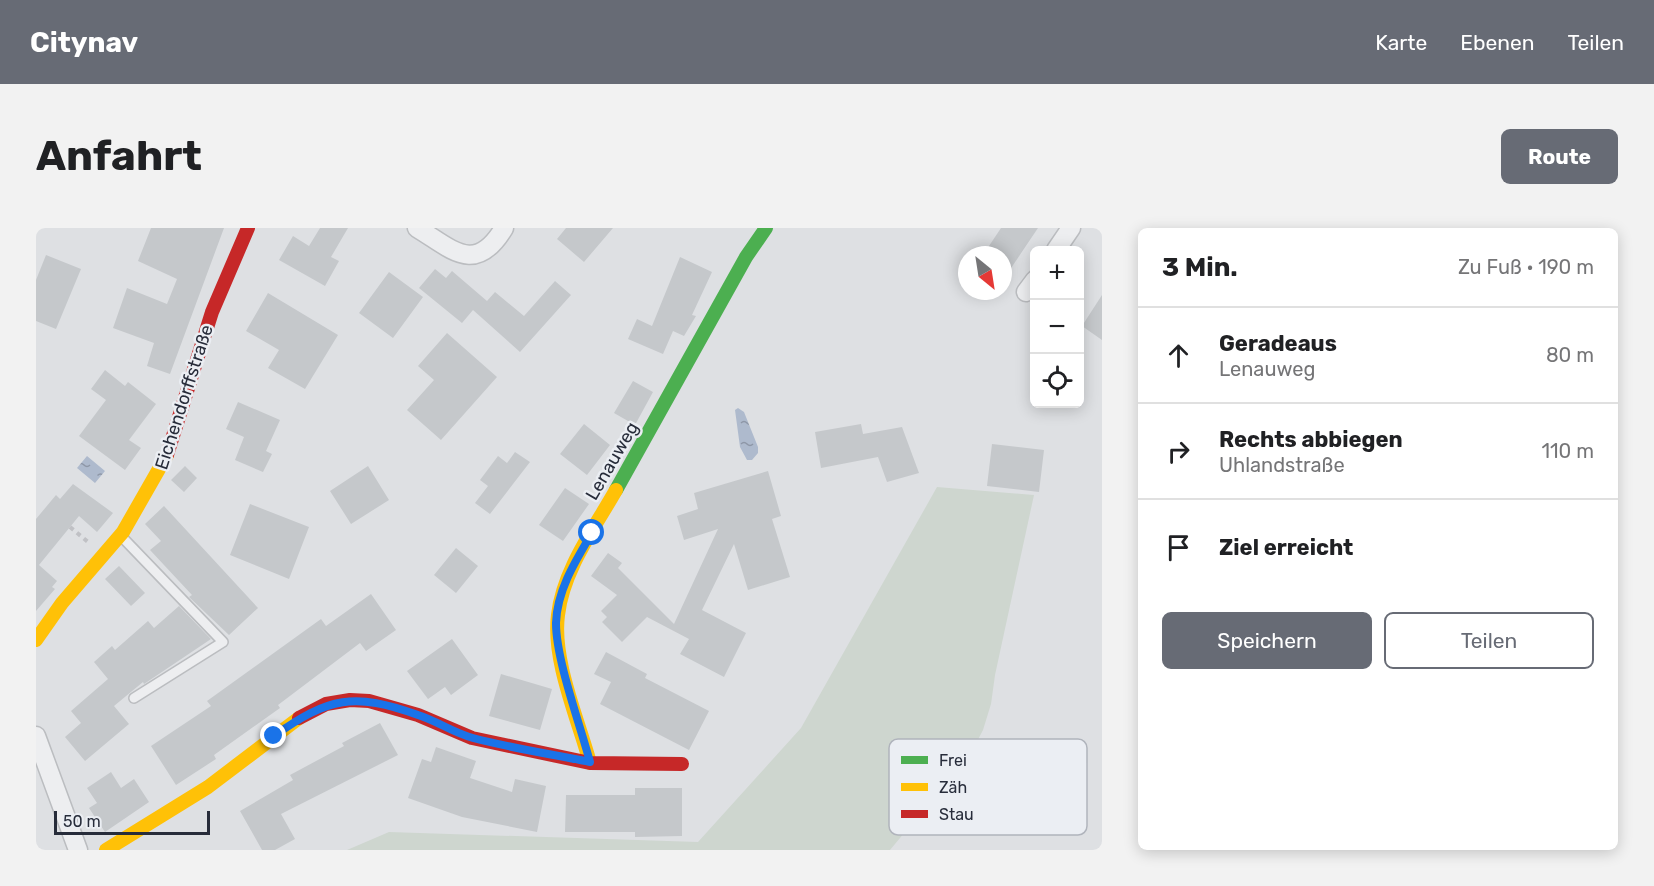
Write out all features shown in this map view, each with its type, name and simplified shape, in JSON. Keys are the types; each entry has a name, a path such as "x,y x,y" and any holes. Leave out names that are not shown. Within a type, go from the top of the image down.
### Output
{"street":[{"name":"Eichendorffstraße","path":"36,640 41,629 93,570 120,535 165,461 212,312 248,228"},
{"path":"417,228 458,254 473,256 489,250 504,228"},
{"name":"Lenauweg","path":"590,762 564,669 556,623 560,600 572,568 746,257 766,228"},
{"path":"1059,246 1071,228"},
{"path":"106,850 208,787 297,720 326,704 350,700 369,701 418,715 472,738 590,762 682,764"},
{"path":"36,736 78,850"}],"lane":[{"path":"120,535 223,642 134,698"}],"path":[{"path":"69,527 88,543"}],"shaded area":[{"path":"937,487 1034,495 995,675 991,704 978,739 889,739 889,835 902,835 890,850 347,850 389,832 698,842 801,728"}],"water":[{"path":"738,408 744,412 758,447 758,453 752,460 747,460 740,447 735,410"},
{"path":"87,456 105,471 95,483 77,468"}],"building":[{"path":"151,228 224,228 170,374 147,366 154,343 113,328 127,288 167,304 177,279 138,261"},
{"path":"320,228 348,228 331,257 339,261 325,286 279,260 293,236 309,246"},
{"path":"566,228 613,228 584,262 557,239"},
{"path":"1001,228 1038,228 1012,267 1012,246 989,246"},
{"path":"46,255 81,269 56,329 36,321 36,280"},
{"path":"680,257 712,272 692,315 696,316 684,336 673,331 663,354 628,339 637,319 652,326"},
{"path":"435,269 446,278 452,271 487,301 495,292 524,316 555,281 571,295 520,352 473,310 462,323 419,288"},
{"path":"389,272 423,297 393,338 359,313"},
{"path":"268,293 338,335 305,389 268,368 279,350 246,331"},
{"path":"1102,295 1102,340 1084,327 1084,323"},
{"path":"447,333 497,377 441,440 407,410 434,380 418,366"},
{"path":"105,370 125,386 128,382 156,404 129,440 141,448 125,470 79,436 106,400 91,389"},
{"path":"633,381 653,392 635,425 614,413"},
{"path":"238,402 280,420 266,451 272,454 263,472 235,460 244,437 226,429"},
{"path":"584,424 610,445 587,475 560,454"},
{"path":"861,424 863,434 902,427 919,473 887,482 878,457 821,468 815,432"},
{"path":"992,444 1044,450 1039,492 987,486"},
{"path":"515,452 530,462 490,514 475,503 488,486 480,480 498,456 507,463"},
{"path":"185,466 197,478 184,492 171,480"},
{"path":"368,466 389,500 351,524 330,491"},
{"path":"768,471 781,516 772,519 790,577 748,590 734,544 702,610 746,633 724,677 680,654 689,639 647,617 622,642 602,622 607,617 601,611 617,595 591,576 608,553 622,563 618,568 674,624 718,529 684,540 677,516 698,509 694,493"},
{"path":"73,484 113,513 97,532 79,516 39,565 57,581 52,587 55,589 36,611 36,519 56,495 60,499"},
{"path":"565,488 589,504 563,541 539,525"},
{"path":"250,504 309,527 289,579 230,555"},
{"path":"164,506 258,608 229,635 189,597 192,595 150,550 161,541 145,524"},
{"path":"456,548 478,566 456,593 434,575"},
{"path":"119,566 145,593 131,606 105,579"},
{"path":"371,594 396,630 366,651 360,643 278,705 280,708 214,755 216,759 176,785 151,746 211,706 207,701 321,619 326,626"},
{"path":"179,606 211,639 144,684 143,682 114,706 129,724 85,761 65,737 81,723 71,711 108,679 94,662 112,646 115,650 148,621 154,628"},
{"path":"452,639 478,675 451,695 445,687 428,699 407,671"},
{"path":"606,652 647,674 645,678 709,711 689,750 600,704 611,682 594,674"},
{"path":"501,674 552,689 540,730 489,716"},
{"path":"380,723 398,755 281,814 295,839 275,850 262,850 240,811 293,780 290,775 344,746 342,743"},
{"path":"436,747 476,761 470,778 512,792 515,779 546,786 537,832 462,817 408,798 422,759 431,762"},
{"path":"111,772 121,788 134,779 149,802 105,832 89,808 97,803 87,788"},
{"path":"635,788 682,788 682,836 635,837 635,832 565,832 566,795 635,795"}],"traffic: fast":[{"path":"616,490 746,257 766,228"}],"traffic: slow":[{"path":"36,640 62,603 123,532 167,455"},
{"path":"590,763 562,670 557,632 558,615 561,598 573,566 616,490"},
{"path":"106,850 208,787 299,718"}],"traffic: jam":[{"path":"167,455 212,312 248,228"},
{"path":"299,718 326,704 350,700 369,701 418,715 472,738 590,763 682,764"}],"route":[{"path":"274,736 326,704 350,700 369,701 418,715 472,738 590,762 564,669 556,623 560,600 572,568 592,533"}]}
